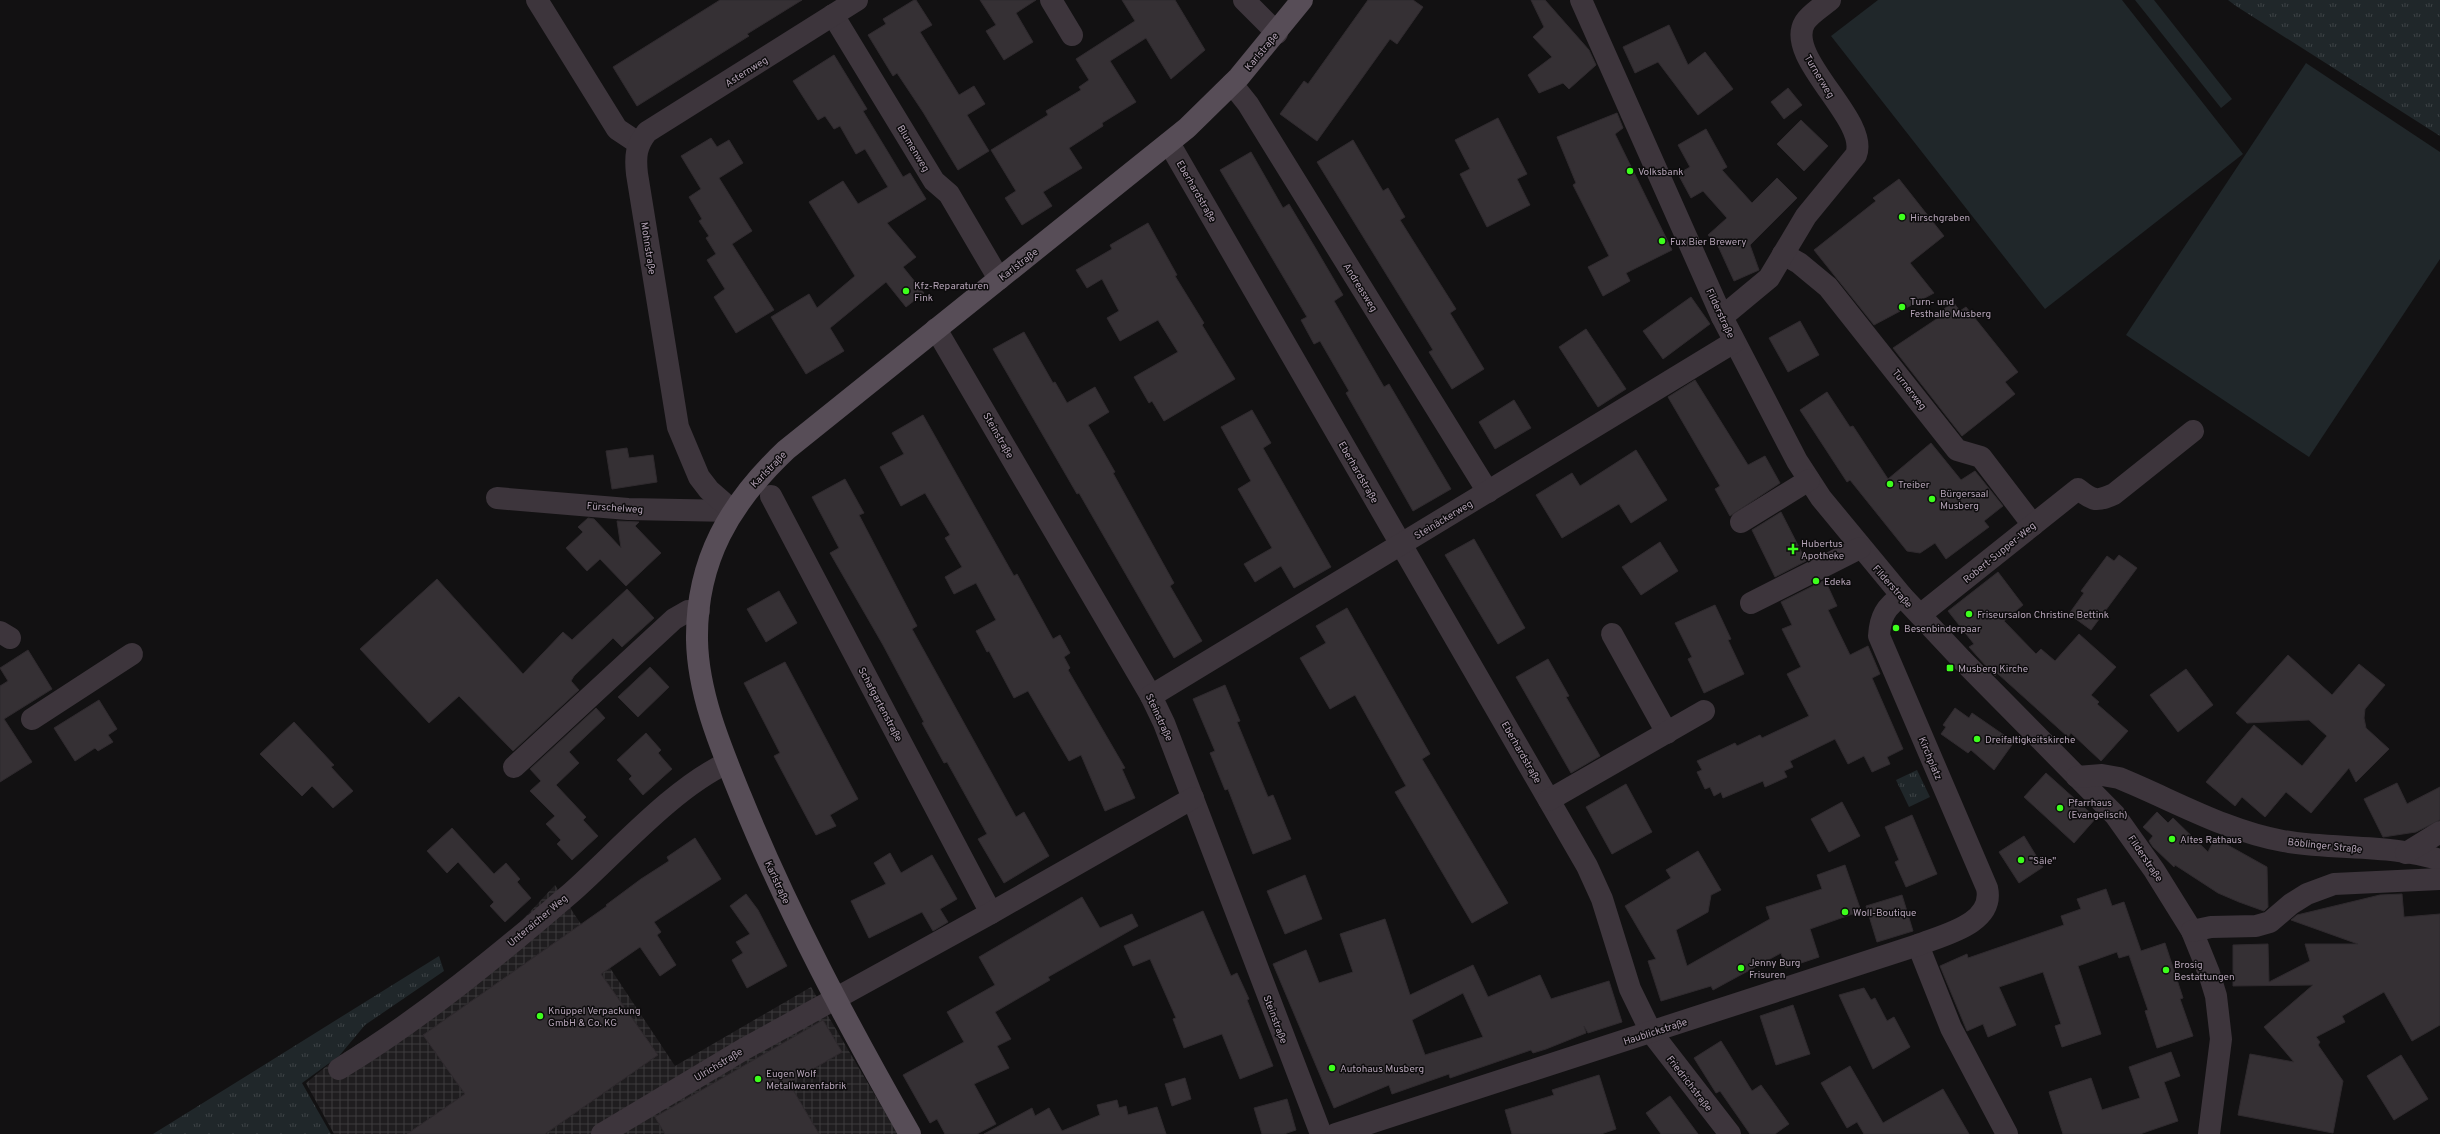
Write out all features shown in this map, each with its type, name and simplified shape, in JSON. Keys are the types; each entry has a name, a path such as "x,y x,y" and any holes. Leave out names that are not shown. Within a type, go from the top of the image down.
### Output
{"main road":[{"name":"Karlstraße","path":"910,1134 792,912 727,763 702,683 697,641 699,611 711,552 732,511 760,475 786,450 1169,144 1232,84 1302,0"}],"street":[{"path":"537,0 617,129 638,143"},
{"name":"Asternweg","path":"638,143 647,132 857,0"},
{"path":"1051,0 1072,35"},
{"path":"1244,0 1276,33"},
{"name":"Filderstraße","path":"1581,0 1722,318 1809,480 1833,516 1902,596 1962,660 2077,777 2096,794 2127,831 2154,870 2192,931 2209,973 2216,996 2221,1039 2209,1134"},
{"name":"Turnerweg","path":"1722,318 1769,278 1806,216 1856,155 1858,148 1855,132 1807,54 1802,42 1802,30 1810,15 1830,0"},
{"name":"Blumenweg","path":"833,15 934,180 948,194 999,279"},
{"name":"Andreasweg","path":"1232,84 1252,110 1488,492"},
{"name":"Mohnstraße","path":"638,143 636,157 637,174 678,427 699,477 709,490 732,511"},
{"name":"Eberhardstraße","path":"1169,144 1439,608 1595,883 1630,989 1651,1032"},
{"name":"Turnerweg","path":"1783,254 1799,263 1828,287 1957,450 1981,457 2033,525"},
{"name":"Steinstraße","path":"936,329 1151,696 1193,798 1321,1134"},
{"name":"Steinäckerweg","path":"1151,696 1734,342"},
{"name":"Robert-Supper-Weg","path":"1920,615 2078,489 2091,499 2102,500 2114,494 2193,431"},
{"path":"1741,522 1809,480"},
{"name":"Schafgartenstraße","path":"771,496 991,913"},
{"name":"Fürschelweg","path":"497,498 628,509 732,511"},
{"path":"1751,603 1860,548"},
{"name":"Kirchplatz","path":"1902,596 1890,604 1883,614 1879,636 1987,888 1989,897 1987,906 1973,922"},
{"path":"514,767 674,620 688,611 699,611"},
{"path":"1612,634 1667,733"},
{"path":"32,719 132,654"},
{"path":"1549,800 1704,712"},
{"name":"Unteraicher Weg","path":"339,1069 383,1042 470,975 571,892 678,796 707,774 727,763"},
{"name":"Böblinger Straße","path":"2077,777 2102,775 2119,778 2220,822 2281,841 2406,853 2440,860"},
{"path":"836,997 991,913 1193,798"},
{"path":"2406,853 2440,832"},
{"path":"2192,931 2211,927 2256,926 2270,922 2291,904 2307,894 2334,884 2440,879"},
{"name":"Haublickstraße","path":"1336,1134 1918,945 1973,922"},
{"path":"1918,945 1951,1028 2007,1134"},
{"name":"Ulrichstraße","path":"602,1134 744,1049 836,997"},
{"name":"Friedrichstraße","path":"1651,1032 1730,1134"}],"shaded area":[{"path":"555,885 675,1066 811,987 898,1134 334,1134 306,1083 339,1056 476,970"}],"green space":[{"path":"1878,0 2122,0 2243,154 2045,309 1831,36"},
{"path":"2135,0 2154,0 2232,99 2221,108"},
{"path":"2228,0 2440,0 2440,136 2236,6"},
{"path":"2306,63 2440,152 2440,259 2309,457 2126,335"},
{"path":"1917,770 1930,797 1909,807 1896,780"},
{"path":"439,956 444,971 365,1025 339,1056 302,1083 331,1134 153,1134"}],"building":[{"path":"720,0 802,0 747,34 749,36 637,106 613,67"},
{"path":"916,0 932,25 920,32 959,95 974,86 985,104 967,115 989,151 958,170 923,112 897,73 893,76 868,35 886,24 883,19"},
{"path":"980,0 1036,0 1016,13 1033,42 1004,60 986,31 996,25"},
{"path":"1122,0 1175,0 1205,50 1171,79 1146,38 1110,61 1136,102 1102,123 1103,126 1069,148 1082,168 1043,192 1052,206 1022,225 1005,198 1016,191 991,150 1048,115 1046,111 1081,90 1079,87 1089,80 1076,59 1135,21"},
{"path":"1368,0 1413,0 1423,7 1397,44 1390,39 1317,141 1280,114 1304,81 1308,84"},
{"path":"1531,0 1545,0 1589,50 1596,65 1569,89 1563,83 1539,93 1528,75 1552,57 1533,37 1544,27"},
{"path":"1669,25 1688,65 1705,52 1733,89 1698,115 1658,62 1635,73 1623,47"},
{"path":"834,55 867,109 863,111 903,177 910,173 926,199 887,223 916,257 903,267 924,293 906,307 886,282 830,328 844,351 806,374 771,317 809,294 817,308 855,276 809,202 843,181 858,204 888,187 865,149 856,154 840,126 834,129 825,116 818,120 793,81"},
{"path":"1788,88 1802,105 1784,119 1771,102"},
{"path":"1617,113 1623,128 1615,134 1672,250 1626,273 1630,281 1603,296 1588,267 1609,256 1573,185 1576,183 1557,137"},
{"path":"1498,118 1527,174 1517,179 1530,205 1487,227 1460,174 1470,169 1455,140"},
{"path":"1801,120 1828,146 1804,171 1777,144"},
{"path":"1706,129 1727,167 1722,170 1752,203 1777,178 1797,198 1750,245 1759,270 1734,281 1719,248 1708,235 1727,218 1703,191 1691,198 1678,174 1690,167 1678,145"},
{"path":"711,138 717,147 729,140 743,163 719,178 752,231 732,244 774,310 736,333 714,297 725,289 707,260 716,254 706,238 709,236 699,221 702,219 689,197 701,189 681,156"},
{"path":"1353,140 1383,191 1388,188 1405,217 1400,220 1456,309 1450,313 1484,369 1452,389 1429,352 1433,350 1317,162"},
{"path":"1251,152 1283,208 1289,204 1316,249 1343,295 1334,301 1384,387 1389,384 1451,489 1413,511 1346,393 1349,391 1320,341 1314,344 1301,320 1307,317 1220,170"},
{"path":"1899,179 1944,236 1910,263 1934,293 1874,325 1814,250 1876,201 1873,198"},
{"path":"1148,223 1177,275 1175,276 1204,323 1202,325 1235,379 1164,421 1152,401 1149,403 1134,377 1178,352 1158,320 1120,341 1107,318 1119,311 1102,279 1087,288 1076,270 1112,249 1110,245"},
{"path":"1691,297 1710,324 1663,359 1643,331"},
{"path":"1953,302 1960,311 1966,307 2018,372 2005,382 2015,394 1962,436 1893,348 1941,316 1939,313"},
{"path":"1800,321 1819,355 1788,372 1769,338"},
{"path":"1586,329 1626,389 1598,407 1559,347"},
{"path":"1024,332 1053,383 1055,382 1067,403 1095,387 1109,412 1088,425 1115,472 1113,473 1174,583 1170,586 1202,641 1174,658 1079,493 1077,494 993,349"},
{"path":"1695,380 1748,465 1765,456 1780,483 1730,516 1715,489 1720,486 1668,397"},
{"name":"Bürgersaal Musberg","path":"1827,392 1850,427 1853,426 1888,479 1931,443 1961,480 1975,471 2003,506 1984,521 1989,527 1946,559 1935,543 1920,553 1907,551 1850,480 1847,482 1800,410"},
{"path":"1514,400 1531,428 1495,449 1479,422"},
{"path":"1252,410 1271,443 1263,448 1331,567 1294,588 1281,566 1255,582 1244,564 1272,548 1238,489 1251,481 1221,427"},
{"path":"923,415 1014,576 1017,574 1053,639 1060,635 1070,653 1064,657 1070,668 1068,670 1125,768 1122,769 1135,798 1105,811 1081,755 1069,761 1028,691 1014,698 989,651 987,652 976,631 996,620 976,583 954,594 945,577 962,567 945,538 950,535 925,493 901,506 880,467 904,454 892,433"},
{"path":"627,448 629,458 653,455 657,482 612,489 606,451"},
{"path":"1636,450 1667,500 1631,523 1619,504 1562,538 1536,495 1572,473 1580,486"},
{"path":"845,479 864,513 859,515 917,626 912,629 1016,817 1024,812 1049,856 1004,883 978,839 987,834 947,762 944,763 883,645 830,553 839,548 812,497"},
{"path":"1781,512 1806,561 1775,577 1752,530"},
{"path":"588,518 594,519 621,548 617,521 639,522 635,526 661,553 626,586 600,559 587,571 566,548 583,532 578,527"},
{"path":"1474,539 1525,628 1498,644 1445,555"},
{"path":"1660,542 1678,571 1641,595 1622,567"},
{"path":"2119,555 2137,568 2091,630 2069,614 2084,593 2081,591 2107,556 2114,561"},
{"path":"1998,572 2023,605 2004,621 2036,654 2041,649 2055,661 2079,634 2116,667 2091,695 2099,702 2097,704 2128,731 2101,761 2071,733 2068,737 1997,673 1995,676 1969,647 1974,644 1948,611"},
{"path":"437,579 523,674 563,632 572,640 627,589 654,618 622,647 613,638 574,676 571,681 579,690 513,751 459,696 429,723 360,649"},
{"path":"1825,580 1837,606 1828,610 1850,655 1868,646 1880,674 1872,678 1903,749 1887,757 1890,764 1872,772 1864,756 1848,764 1835,739 1790,761 1793,767 1784,771 1787,777 1765,787 1763,781 1723,798 1721,792 1714,796 1710,787 1705,789 1697,772 1702,770 1697,761 1735,743 1737,746 1760,735 1762,738 1809,716 1787,674 1801,667 1782,629 1792,625 1781,602"},
{"path":"779,591 797,623 766,642 747,609"},
{"path":"1715,605 1731,639 1728,640 1744,674 1704,693 1688,659 1692,657 1675,623"},
{"path":"1347,608 1430,754 1422,759 1508,903 1472,923 1395,792 1406,786 1355,695 1330,709 1300,658 1326,643 1316,626"},
{"path":"28,650 52,689 4,719 32,762 0,782 0,686 8,681 0,668"},
{"path":"2288,655 2332,695 2359,664 2385,685 2365,709 2364,718 2366,728 2389,749 2356,782 2349,768 2311,813 2286,792 2265,817 2242,797 2235,806 2206,782 2254,725 2302,766 2327,736 2309,720 2247,723 2236,713"},
{"path":"1548,659 1569,696 1566,697 1600,756 1571,773 1516,677"},
{"path":"785,662 858,799 830,815 836,826 816,835 774,756 780,753 744,683"},
{"path":"650,667 669,687 638,717 618,697"},
{"path":"2186,669 2213,705 2178,732 2150,695"},
{"path":"1225,685 1240,721 1237,722 1268,797 1273,795 1291,839 1253,854 1228,789 1225,790 1210,753 1215,751 1193,699"},
{"path":"99,700 117,729 108,735 113,742 98,751 95,748 75,761 54,728"},
{"path":"596,708 605,718 569,752 579,763 556,785 586,817 583,820 598,836 572,860 557,844 561,840 546,824 555,816 530,791 541,781 530,769"},
{"name":"Dreifaltigkeitskirche","path":"1955,708 1969,718 1972,713 2014,742 1994,770 1971,750 1968,753 1941,734 1946,727 1943,725"},
{"path":"294,722 334,765 331,767 353,791 333,808 312,786 302,796 260,754"},
{"path":"646,733 661,750 658,753 672,769 643,795 629,779 632,776 617,760"},
{"name":"Pfarrhaus (Evangelisch)","path":"2046,773 2096,818 2074,843 2024,797"},
{"path":"2397,783 2407,804 2440,787 2440,820 2416,832 2383,837 2364,799"},
{"path":"1626,784 1652,832 1612,854 1586,807"},
{"path":"1842,802 1860,836 1829,852 1811,819"},
{"path":"2157,812 2168,823 2173,818 2208,852 2215,838 2267,867 2268,907 2264,911 2239,902 2218,893 2175,865 2174,867 2153,847 2149,841 2153,836 2143,827"},
{"path":"1912,815 1937,874 1906,887 1895,862 1899,860 1885,827"},
{"path":"452,828 494,874 506,863 520,879 517,882 531,898 505,922 490,906 494,902 458,862 447,873 427,851"},
{"name":"\"Säle\"","path":"2024,836 2043,867 2019,883 1999,852"},
{"name":"Knüppel Verpackung GmbH & Co. KG","path":"695,838 721,879 654,922 661,932 657,935 676,965 660,976 640,947 601,974 658,1055 545,1134 407,1134 465,1094 423,1035 607,906 606,905 641,879 669,861 667,857"},
{"path":"1698,851 1721,890 1711,895 1708,912 1676,930 1687,966 1770,919 1766,907 1822,889 1817,875 1845,865 1861,911 1810,929 1819,957 1786,968 1781,953 1713,990 1711,986 1661,1001 1648,961 1656,959 1625,906 1671,878 1666,870"},
{"path":"890,853 901,873 932,855 957,899 940,909 948,922 933,931 922,912 869,938 851,901 886,884 874,863"},
{"path":"1305,875 1322,919 1285,934 1267,891"},
{"path":"2106,889 2112,906 2124,902 2141,951 2165,943 2183,998 2180,999 2193,1036 2157,1048 2145,1011 2148,1010 2129,955 2119,958 2117,952 2078,966 2101,1034 2062,1047 2055,1026 2061,1024 2043,972 1999,987 2016,1025 1988,1037 1983,1024 1967,1031 1940,966 1967,954 1968,958 2064,925 2061,916 2081,909 2077,899"},
{"path":"746,894 758,910 787,966 747,988 732,960 743,953 736,942 750,934 730,906"},
{"path":"2402,894 2404,917 2440,914 2440,1025 2412,1041 2384,992 2342,1016 2345,1022 2316,1037 2320,1042 2318,1045 2343,1081 2333,1133 2238,1115 2250,1054 2294,1062 2264,1027 2313,985 2233,986 2233,945 2268,944 2269,982 2310,961 2305,944 2358,944 2291,920 2297,915 2380,895"},
{"path":"1902,895 1913,931 1877,942 1866,906"},
{"path":"1082,897 1100,928 1132,914 1138,926 1048,977 1050,980 995,1012 1011,1039 997,1046 1009,1068 974,1084 996,1124 977,1134 945,1134 937,1119 930,1123 903,1075 964,1042 947,1012 995,985 979,957"},
{"path":"1203,911 1231,976 1237,973 1249,999 1247,1000 1273,1066 1240,1079 1222,1034 1184,1048 1173,1019 1176,1018 1150,959 1133,966 1124,946"},
{"path":"1385,919 1410,995 1473,965 1488,997 1540,975 1551,999 1609,981 1622,1022 1588,1033 1584,1026 1586,1033 1546,1049 1533,1053 1531,1050 1450,1078 1449,1074 1392,1094 1389,1085 1334,1108 1273,964 1306,950 1319,983 1353,972 1340,934","holes":["1463,993 1483,1037 1425,1055 1412,1020"]},
{"path":"1864,988 1871,1000 1875,998 1887,1021 1894,1017 1910,1047 1873,1069 1839,995"},
{"path":"1793,1005 1810,1054 1776,1065 1760,1016"},
{"name":"Eugen Wolf Metallwarenfabrik","path":"823,1020 842,1052 789,1083 819,1134 665,1134 655,1117"},
{"path":"1721,1041 1752,1091 1761,1085 1789,1124 1775,1134 1750,1134 1720,1091 1716,1093 1694,1058"},
{"path":"2171,1052 2180,1076 2164,1082 2178,1121 2140,1134 2063,1134 2049,1092 2091,1078 2102,1110 2140,1098 2129,1067"},
{"path":"2401,1055 2428,1099 2394,1120 2367,1076"},
{"path":"1850,1066 1883,1123 1943,1089 1969,1134 1864,1134 1857,1122 1847,1128 1821,1083"},
{"path":"1599,1075 1616,1129 1601,1134 1512,1134 1505,1110 1554,1095 1552,1090"},
{"path":"1185,1078 1191,1099 1172,1106 1165,1084"},
{"path":"1670,1096 1698,1134 1661,1134 1646,1113"},
{"path":"1287,1099 1296,1130 1284,1134 1262,1134 1254,1108"},
{"path":"1117,1100 1119,1108 1126,1106 1128,1115 1157,1107 1166,1134 984,1134 1032,1108 1035,1116 1049,1108 1062,1131 1100,1115 1097,1105"}],"place":[{"name":"Volksbank","path":"1630,171"},
{"name":"Hirschgraben","path":"1902,217"},
{"name":"Fux Bier Brewery","path":"1662,241"},
{"name":"Kfz-Reparaturen Fink","path":"906,291"},
{"name":"Turn- und Festhalle Musberg","path":"1902,307"},
{"name":"Treiber","path":"1890,484"},
{"name":"Bürgersaal Musberg","path":"1932,499"},
{"name":"Hubertus Apotheke","path":"1793,549"},
{"name":"Edeka","path":"1816,581"},
{"name":"Friseursalon Christine Bettink","path":"1969,614"},
{"name":"Besenbinderpaar","path":"1896,628"},
{"name":"Musberg Kirche","path":"1950,668"},
{"name":"Dreifaltigkeitskirche","path":"1977,739"},
{"name":"Pfarrhaus (Evangelisch)","path":"2060,808"},
{"name":"Altes Rathaus","path":"2172,839"},
{"name":"\"Säle\"","path":"2021,860"},
{"name":"Woll-Boutique","path":"1845,912"},
{"name":"Jenny Burg Frisuren","path":"1741,968"},
{"name":"Brosig Bestattungen","path":"2166,970"},
{"name":"Knüppel Verpackung GmbH & Co. KG","path":"540,1016"},
{"name":"Autohaus Musberg","path":"1332,1068"},
{"name":"Eugen Wolf Metallwarenfabrik","path":"758,1079"}]}
